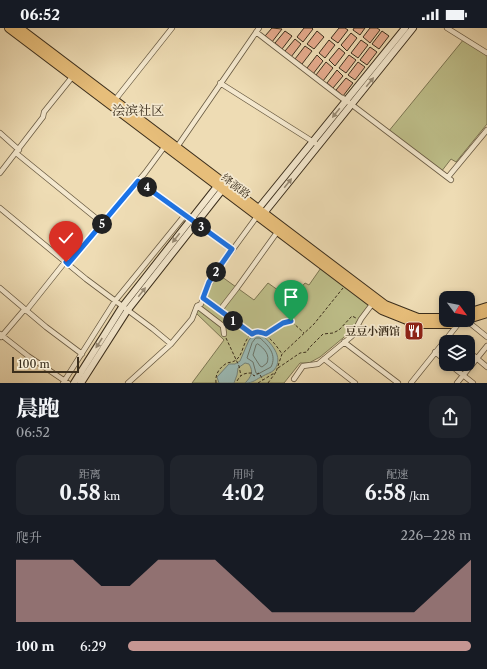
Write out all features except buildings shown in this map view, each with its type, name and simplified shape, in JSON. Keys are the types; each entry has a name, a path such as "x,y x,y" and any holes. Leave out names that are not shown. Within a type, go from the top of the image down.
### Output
{"highway":[{"name":"绛源路","path":"17,30 115,100 260,212 385,305 418,318 439,318"},
{"name":"绛源路","path":"17,30 73,76 165,146 220,187 260,212 278,231 382,310 417,324 439,324"},
{"path":"475,311 487,307"},
{"name":"绛源路","path":"475,317 487,313"}],"main road":[{"path":"315,144 344,99 405,28"},
{"path":"260,212 315,144 352,104 413,28"},
{"path":"74,383 190,219 220,187"},
{"path":"81,383 125,309"}],"street":[{"path":"115,100 172,28"},
{"path":"447,28 487,53"},
{"path":"177,147 258,30 344,99 449,178 487,130"},
{"path":"1,170 44,117 44,112 73,76"},
{"path":"220,83 315,144"},
{"path":"0,133 17,152 102,223"},
{"path":"165,146 138,181 102,223 1,336 65,382 115,302 190,219"},
{"path":"138,181 232,249"},
{"path":"0,208 115,302 154,329 171,344"},
{"path":"128,383 171,344 192,318 196,306 201,304 209,282 260,212"},
{"path":"220,310 278,231"},
{"path":"0,288 25,310 82,354"},
{"path":"203,298 226,316"},
{"path":"294,379 303,366 314,366 318,364 352,336 361,319 373,303"},
{"path":"196,306 223,326 224,334"},
{"path":"449,335 457,327"},
{"path":"473,327 487,337"},
{"path":"344,342 398,383"},
{"path":"457,383 487,346"},
{"path":"411,383 439,347"},
{"path":"435,352 439,355"},
{"path":"324,359 355,383"},
{"path":"477,359 487,367"},
{"path":"458,371 473,383"}],"path":[{"path":"268,383 278,369 282,354 334,301 346,283"},
{"path":"241,314 224,334 237,360 241,376"},
{"path":"226,316 252,334"},
{"path":"278,369 300,353 307,352 323,334 333,334 339,330 352,316 361,319"},
{"path":"266,334 283,323 291,321 304,333"},
{"path":"216,383 215,376 218,372 228,363 237,360 246,340 255,332 266,334 282,354"},
{"path":"258,383 276,372"},
{"path":"237,381 241,376 249,373 252,373 254,376 259,373 263,380"}],"green space":[{"path":"464,39 487,53 487,124 456,162 451,159 441,172 388,132"},
{"path":"323,265 373,303 349,333 320,357 309,363 300,363 284,383 192,383 224,340 196,313 218,274 254,300 268,283 282,293 288,287 297,292 305,283 309,285"}],"water":[{"path":"254,334 261,334 275,350 278,360 274,370 253,382 245,383 252,372 249,364 245,363 238,368 234,383 219,383 217,377 229,364 235,364 240,361 249,340"}],"place":[{"name":"豆豆小酒馆","path":"414,331"}],"district":[{"name":"浍滨社区","path":"138,110"}],"route":[{"path":"66,262 68,264 138,181 232,249 209,282 203,298 252,334 255,332 260,332 266,334 283,323 291,321"}]}
